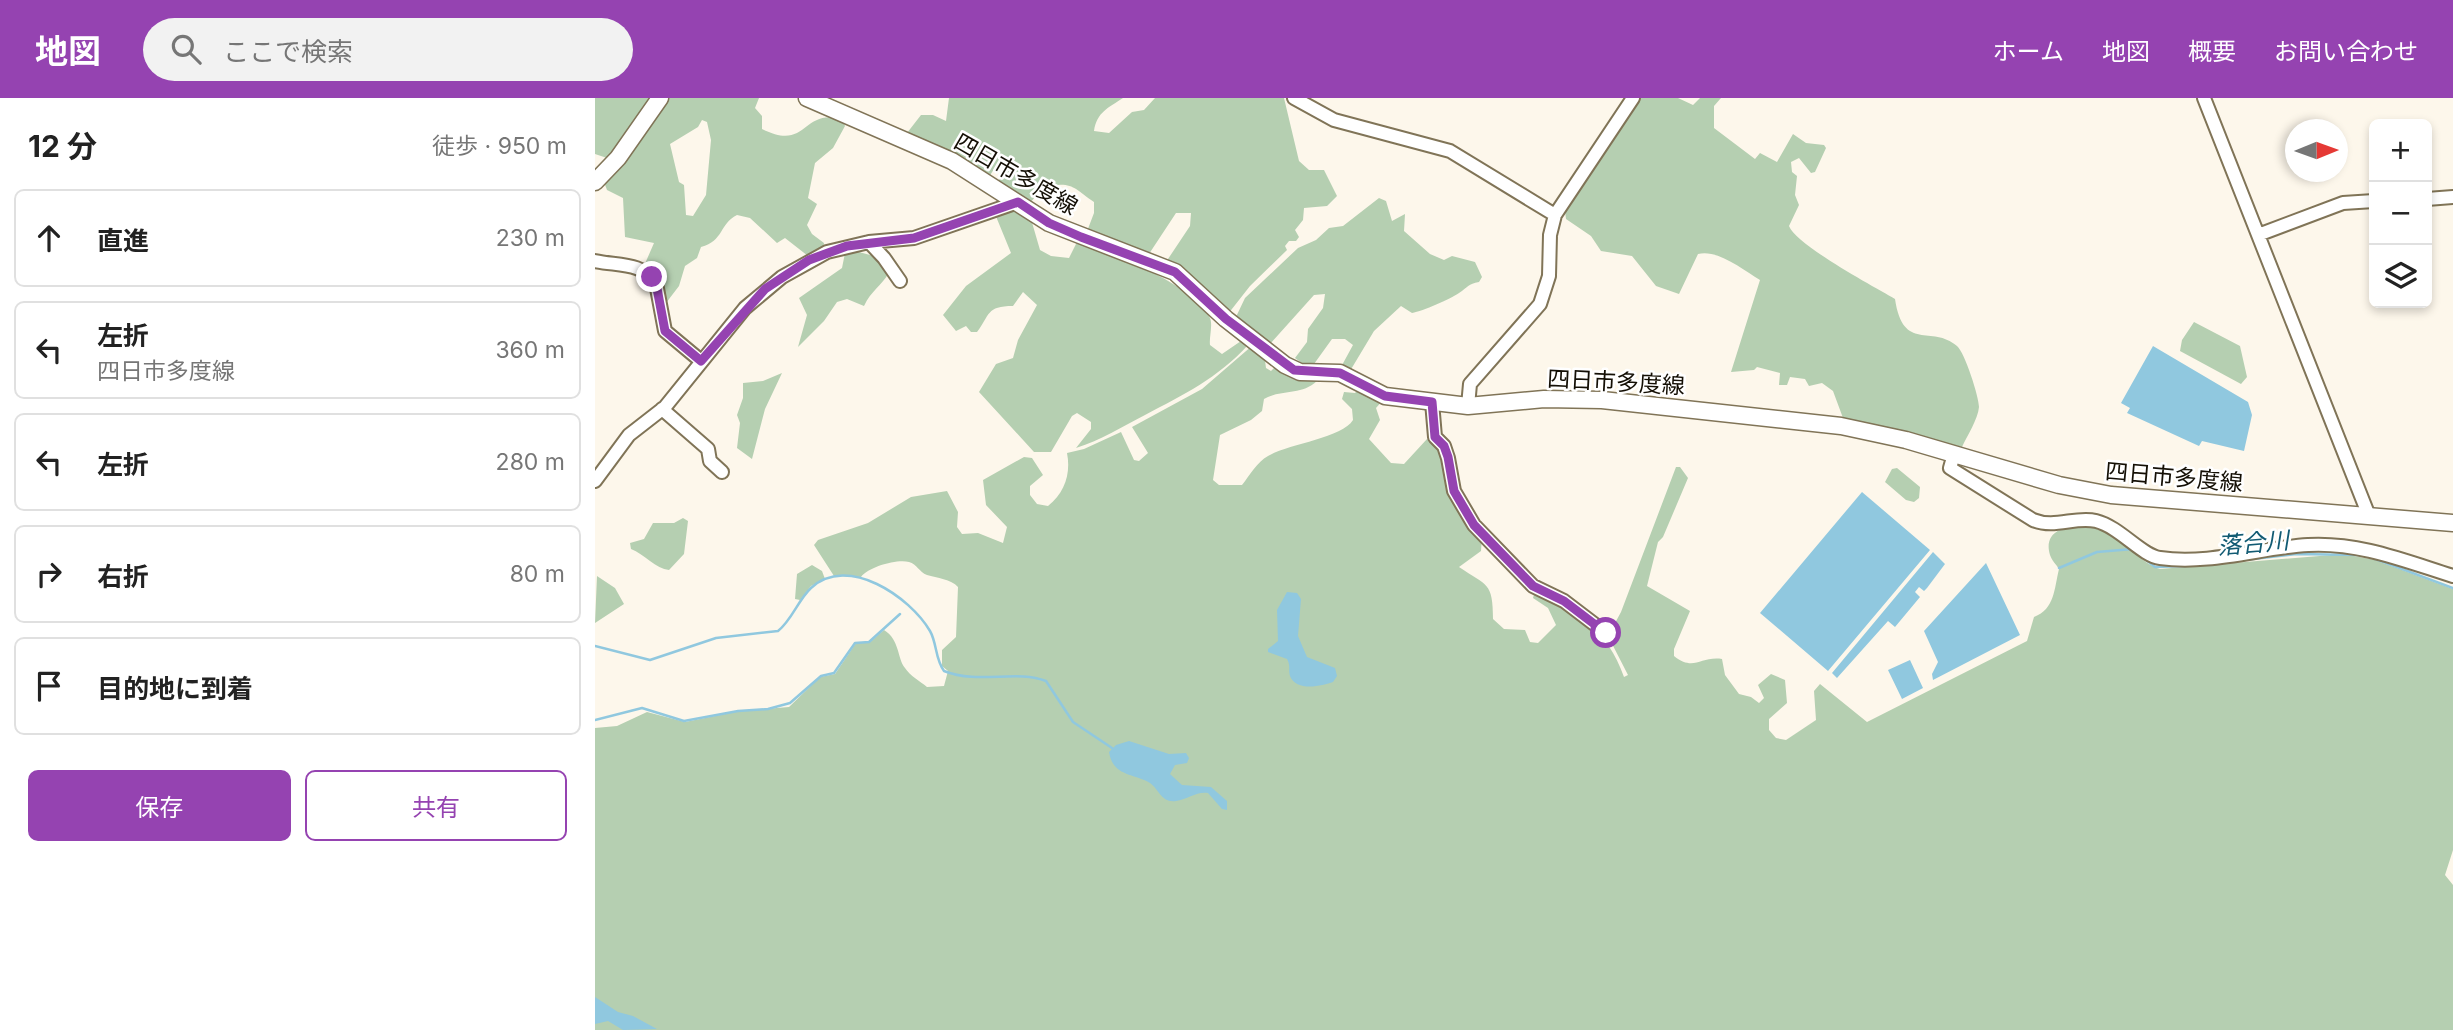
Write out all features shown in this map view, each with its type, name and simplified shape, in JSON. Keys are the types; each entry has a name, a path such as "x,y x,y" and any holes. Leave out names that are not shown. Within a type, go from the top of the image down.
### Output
{"main road":[{"path":"595,182 618,158 660,98"},
{"name":"四日市多度線","path":"807,98 952,161 1049,223 1175,272 1226,319 1294,370 1340,373 1385,396 1468,406 1544,399 1633,402 1840,426 1954,453 2059,485 2111,495 2453,523"}],"street":[{"path":"1294,98 1334,120 1450,151 1555,215"},
{"path":"1468,406 1470,384 1540,304 1549,276 1550,235 1555,215 1633,98"},
{"path":"2204,98 2369,516"},
{"path":"2432,198 2453,197"},
{"path":"2258,235 2343,203 2369,201"},
{"path":"595,481 629,435 662,409 745,308 782,277 827,252 869,242 914,238 1018,202"},
{"path":"869,242 900,281"},
{"path":"595,261 637,266 652,277 656,283 665,331 701,361"},
{"path":"1432,402 1435,437 1444,446 1454,491 1474,525 1533,586 1564,601 1606,633"},
{"path":"662,409 708,449 710,461 722,472"},
{"path":"1954,453 1950,468 2027,517 2048,524 2076,520 2099,522 2116,528 2160,558 2210,557 2311,545 2349,546 2453,576"}],"green space":[{"path":"595,98 653,98 610,159 595,154"},
{"path":"667,98 759,98 755,108 762,116 762,129 777,135 797,133 819,119 829,117 842,119 845,126 833,148 815,163 808,198 817,204 807,225 812,234 824,243 823,250 808,256 785,238 777,243 750,218 737,215 727,223 714,241 701,247 697,258 685,266 679,286 666,303 644,266 654,243 625,237 623,198 607,190 604,182","holes":["702,120 707,122 711,140 706,195 693,216 686,215 684,185 679,182 670,144 698,127"]},
{"path":"949,98 1123,98 1104,111 1095,125 1094,131 1109,133 1132,112 1144,110 1155,98 1284,98 1299,161 1309,170 1324,170 1337,196 1327,206 1304,208 1303,220 1295,230 1299,237 1296,241 1289,241 1285,246 1287,250 1250,286 1228,314 1166,262 1190,226 1191,213 1176,213 1147,257 1086,234 1094,213 1094,202 1077,190 1067,185 1044,187 1029,204 998,183 1004,168 997,164 989,177 907,133 921,115 933,115 946,121"},
{"path":"1639,98 1678,98 1693,105 1700,98 1721,98 1714,106 1714,128 1755,159 1760,153 1777,162 1793,134 1806,143 1824,145 1826,148 1815,172 1811,173 1799,158 1791,162 1792,172 1797,176 1795,195 1799,205 1789,226 1805,244 1895,299 1899,316 1912,332 1938,337 1957,346 1971,375 1979,407 1975,422 1962,447 1843,418 1833,391 1822,383 1809,386 1805,379 1790,377 1787,385 1779,385 1780,373 1757,367 1754,370 1731,372 1760,280 1722,257 1698,254 1679,294 1656,286 1632,256 1601,251 1591,236 1566,219 1565,211"},
{"path":"1379,198 1386,201 1392,221 1405,214 1404,231 1430,254 1444,260 1452,256 1475,262 1482,277 1479,282 1417,312 1412,313 1401,306 1374,331 1350,371 1341,367 1353,345 1345,339 1332,339 1314,364 1303,364 1295,358 1307,342 1308,329 1323,308 1325,294 1314,295 1269,345 1235,319 1245,298 1298,248 1316,240 1329,228 1343,226"},
{"path":"1012,211 1031,219 1040,250 1051,256 1069,258 1078,240 1151,272 1188,294 1210,318 1210,345 1222,354 1241,341 1248,345 1225,367 1199,385 1111,433 1076,448 1091,429 1091,422 1077,413 1072,416 1051,452 1034,452 979,392 996,364 1013,358 1018,340 1037,305 1023,292 1013,306 993,310 977,332 971,332 966,326 956,331 943,315 966,286 1011,253 995,214"},
{"path":"855,251 874,256 889,273 864,306 847,299 837,302 824,321 798,347 807,315 799,298 842,268 845,253"},
{"path":"2194,322 2240,346 2247,377 2241,384 2180,351 2182,340"},
{"path":"1253,345 1264,353 1266,368 1271,371 1275,367 1317,377 1317,381 1304,389 1264,399 1262,411 1251,420 1220,435 1213,480 1219,485 1242,485 1257,465 1268,456 1338,432 1347,426 1353,420 1352,409 1342,399 1344,392 1355,393 1359,389 1383,400 1376,408 1380,420 1369,439 1391,463 1404,464 1427,439 1441,447 1482,537 1481,551 1459,567 1487,586 1492,598 1493,619 1504,629 1525,630 1530,642 1538,643 1556,625 1548,608 1533,598 1535,591 1578,616 1600,635 1617,660 1624,677 1628,675 1608,636 1621,612 1676,467 1680,467 1688,478 1663,537 1658,542 1647,586 1690,611 1674,649 1674,656 1681,661 1692,663 1722,659 1725,675 1739,694 1751,697 1759,703 1764,698 1758,685 1771,674 1785,680 1787,703 1769,719 1769,730 1776,738 1786,740 1816,720 1814,691 1820,684 1867,722 2027,641 2034,617 2050,604 2059,569 2051,557 2049,544 2052,536 2067,527 2088,526 2106,531 2146,562 2160,569 2344,554 2375,560 2453,589 2453,850 2445,875 2453,885 2453,1030 595,1030 595,728 617,726 647,712 685,722 740,711 789,707 820,677 835,674 856,643 869,643 884,630 896,644 902,664 910,674 927,687 944,686 948,671 942,666 942,650 956,637 958,587 948,580 927,575 912,563 904,561 876,567 861,577 834,576 814,545 818,540 868,523 911,497 947,491 958,512 957,527 962,534 978,533 1003,543 1007,527 986,505 983,480 1024,457 1032,458 1043,475 1030,486 1030,495 1037,504 1048,506 1063,489 1068,468 1067,453 1084,449 1121,432 1134,460 1139,461 1148,453 1132,427 1202,389"},
{"path":"782,373 765,409 752,459 737,448 740,423 737,415 743,398 743,383 763,381"},
{"path":"1897,468 1920,487 1919,498 1914,502 1906,500 1885,482 1892,469"},
{"path":"683,518 688,521 684,554 669,570 659,567 631,549 630,543 644,539 653,523 674,523"},
{"path":"812,565 822,571 825,579 811,586 800,600 795,599 797,574"},
{"path":"597,576 615,588 624,604 595,623"}],"water":[{"path":"2153,346 2248,402 2252,415 2244,451 2202,441 2199,446 2127,413 2130,408 2121,403"},
{"path":"1862,492 1930,550 1828,671 1760,613"},
{"path":"1933,552 1945,564 1927,588 1924,591 1919,587 1915,592 1920,597 1895,627 1888,621 1837,678 1832,673"},
{"path":"1986,563 2020,635 1933,680 1932,674 1938,662 1924,631"},
{"path":"1287,592 1297,593 1301,599 1298,636 1307,657 1335,668 1337,676 1333,682 1310,686 1298,684 1290,676 1287,659 1268,652 1278,641 1277,610"},
{"path":"1910,660 1923,688 1902,699 1888,670"},
{"path":"1129,741 1169,754 1186,753 1189,758 1187,763 1175,765 1170,774 1182,785 1211,787 1227,801 1227,810 1222,809 1208,793 1176,801 1167,800 1150,783 1120,770 1111,760 1109,752 1116,745"},
{"path":"595,997 618,1012 633,1016 657,1029 623,1030 608,1021 595,1024"}],"waterway":[{"name":"落合川","path":"2059,568 2097,552 2133,549"},
{"name":"落合川","path":"2227,562 2296,554 2360,555"},
{"name":"落合川","path":"2141,556 2155,567 2186,566"},
{"name":"落合川","path":"2370,557 2453,588"},
{"path":"595,646 650,660 716,638 778,631 811,588 826,579 842,576 860,578 893,593 921,618 930,631 944,671 970,677 1022,676 1046,681 1073,722 1112,748"},
{"path":"595,720 642,708 684,721 738,711 768,709 790,703 821,676 834,673 855,643 869,642 900,614"}],"route":[{"path":"652,277 656,283 665,331 701,361 745,308 765,289 809,260 847,246 914,238 1018,202 1049,223 1175,272 1226,319 1294,370 1340,373 1385,396 1432,402 1435,437 1444,446 1454,491 1474,525 1533,586 1564,601 1606,633"}]}
